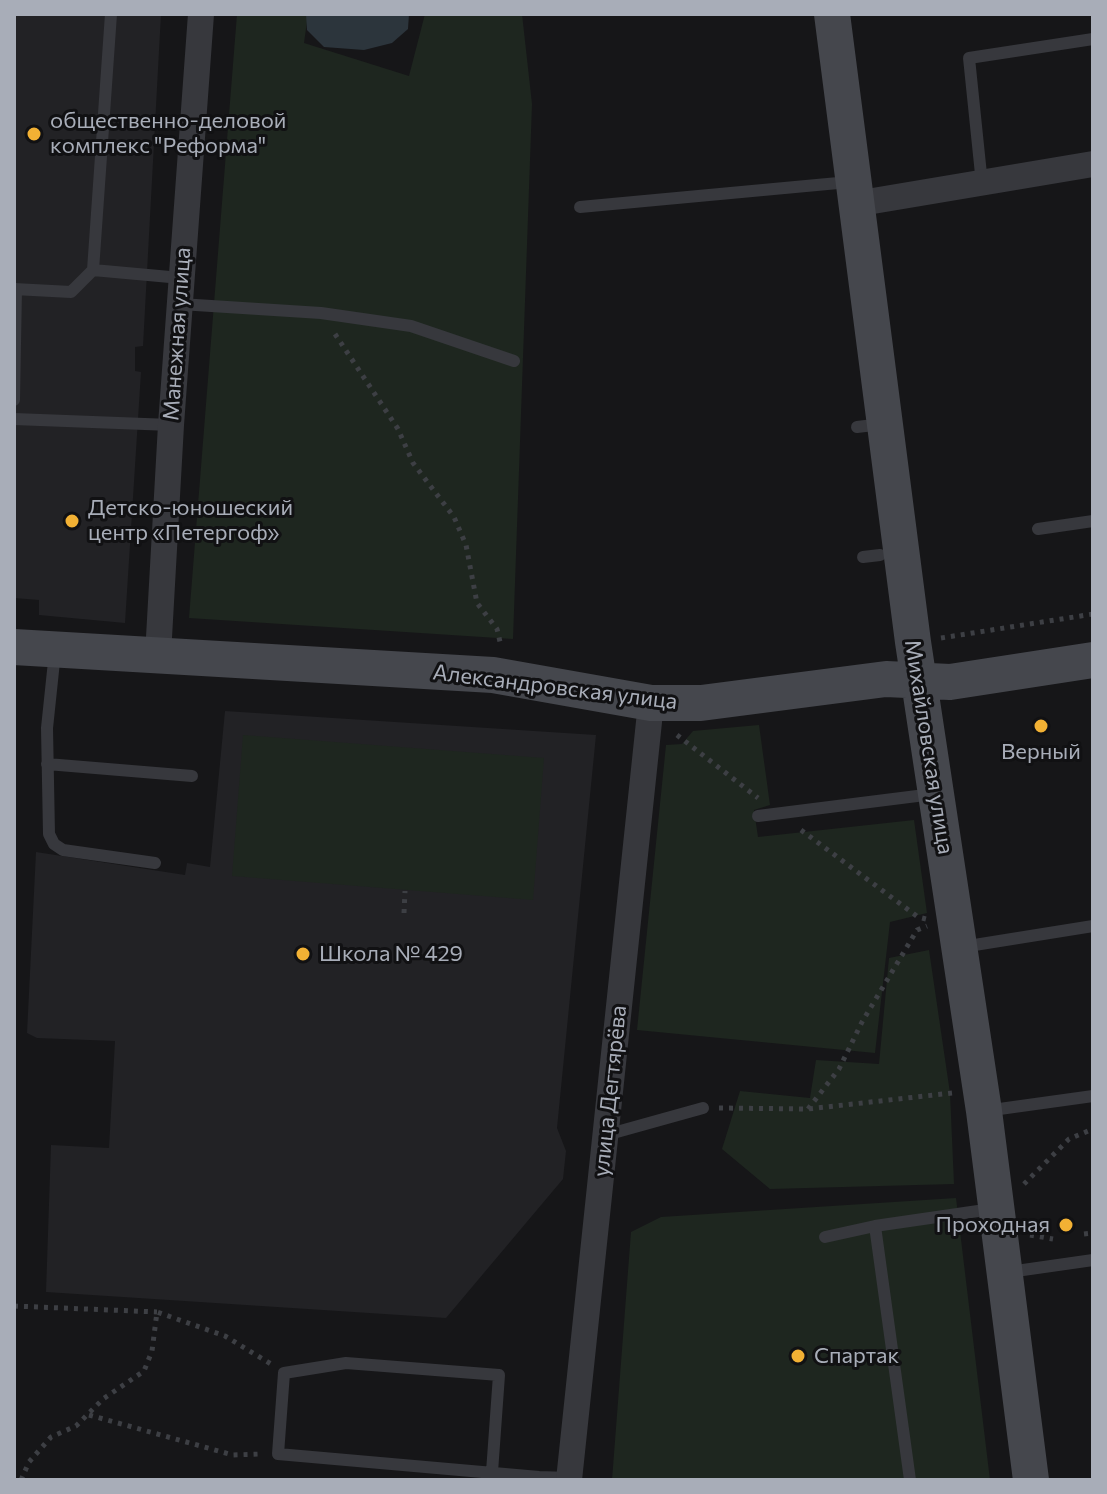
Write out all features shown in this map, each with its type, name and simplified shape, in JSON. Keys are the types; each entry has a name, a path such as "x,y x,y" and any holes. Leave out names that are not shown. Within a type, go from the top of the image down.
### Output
{"street":[{"name":"Манежная улица","path":"158,655 171,425 201,14"},
{"name":"Михайловская улица","path":"832,14 854,193 871,425 919,680 959,947 973,1102 1006,1272 1031,1480"},
{"path":"854,193 982,184 1093,164"},
{"name":"Александровская улица","path":"14,647 493,675 651,703 701,703 886,679 950,682 1093,660"},
{"name":"улица Дегтярёва","path":"569,1479 651,703"}],"lane":[{"path":"14,400 15,289 71,292 93,270 111,14"},
{"path":"982,184 969,58 1093,39"},
{"path":"580,207 854,193"},
{"path":"93,270 180,291 411,326 514,361"},
{"path":"14,419 171,425"},
{"path":"1038,529 1093,521"},
{"path":"863,557 880,555"},
{"path":"55,649 47,728 49,834 54,844 63,850 155,863"},
{"path":"47,764 192,776"},
{"path":"758,816 936,793"},
{"path":"959,947 1093,926"},
{"path":"973,1102 1093,1096"},
{"path":"605,1135 703,1108"},
{"path":"825,1237 875,1226 978,1211"},
{"path":"875,1226 910,1480"},
{"path":"1006,1272 1093,1260"},
{"path":"492,1472 499,1375 346,1363 284,1373 278,1454 569,1479"}],"path":[{"path":"321,313 398,429 413,463 454,517 466,545 477,603 497,629 503,654"},
{"path":"936,639 1093,614"},
{"path":"404,913 405,891"},
{"path":"808,1109 839,1069 862,1022 917,930 934,921"},
{"path":"703,1108 808,1109 973,1102"},
{"path":"1017,1190 1069,1139 1093,1129"},
{"path":"1023,1233 1053,1239"},
{"path":"1084,1234 1093,1233"},
{"path":"14,1306 157,1312 225,1336 284,1373"},
{"path":"21,1480 29,1462 51,1437 76,1426 103,1399 144,1371 152,1351 157,1312"},
{"path":"88,1414 233,1455 278,1454"}],"shaded area":[{"path":"14,14 161,14 143,346 135,347 135,371 141,372 125,623 39,615 39,600 14,598"},
{"path":"237,14 308,14 304,43 409,76 425,14 522,14 532,104 513,639 189,618"},
{"path":"306,14 409,14 408,29 392,43 364,50 324,47 307,30"},
{"name":"Школа № 429","path":"225,711 596,735 557,1128 566,1151 563,1179 446,1318 46,1292 51,1145 109,1148 115,1041 37,1038 27,1033 36,852 185,875 187,863 210,867"},
{"path":"759,725 770,805 754,810 758,837 914,820 927,913 890,922 875,1053 637,1030 666,745 682,744 693,731"},
{"path":"243,735 544,758 533,900 232,876"},
{"path":"929,950 950,1093 954,1184 770,1189 722,1149 740,1091 810,1098 816,1060 879,1064 889,958"},
{"name":"Спартак","path":"956,1198 990,1480 612,1480 631,1232 661,1217"}],"place":[{"name":"oбщеcтвенно-деловoй кoмплeкc \"Peфoрма\"","path":"34,134"},
{"name":"Детско-юношеский центр «Петергоф»","path":"72,521"},
{"name":"Верный","path":"1041,726"},
{"name":"Школа № 429","path":"303,954"},
{"name":"Проходная","path":"1066,1225"},
{"name":"Спартак","path":"798,1356"}]}
